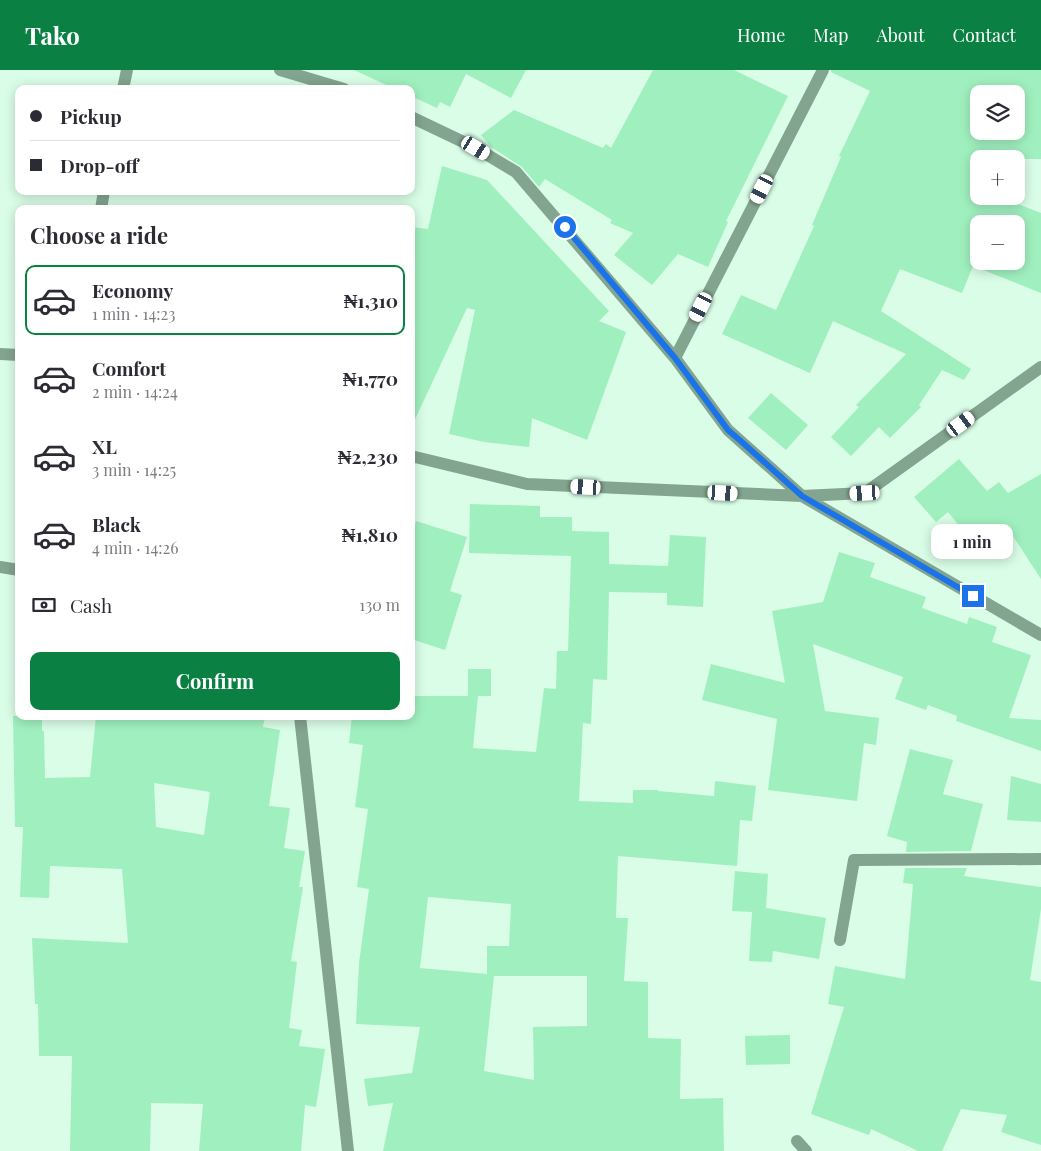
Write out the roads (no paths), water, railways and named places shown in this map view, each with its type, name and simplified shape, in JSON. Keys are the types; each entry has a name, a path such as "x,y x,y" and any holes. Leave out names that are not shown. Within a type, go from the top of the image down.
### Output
{"street":[{"path":"124,85 127,70"},
{"path":"280,70 331,85"},
{"path":"675,358 823,70"},
{"path":"415,119 476,148 516,172 675,358 728,430 802,496 1041,635"},
{"path":"0,354 15,355"},
{"path":"415,457 527,484 802,496 865,493 1041,367"},
{"path":"0,567 15,569"},
{"path":"300,720 348,1151"},
{"path":"840,940 854,860 1041,859"}]}
